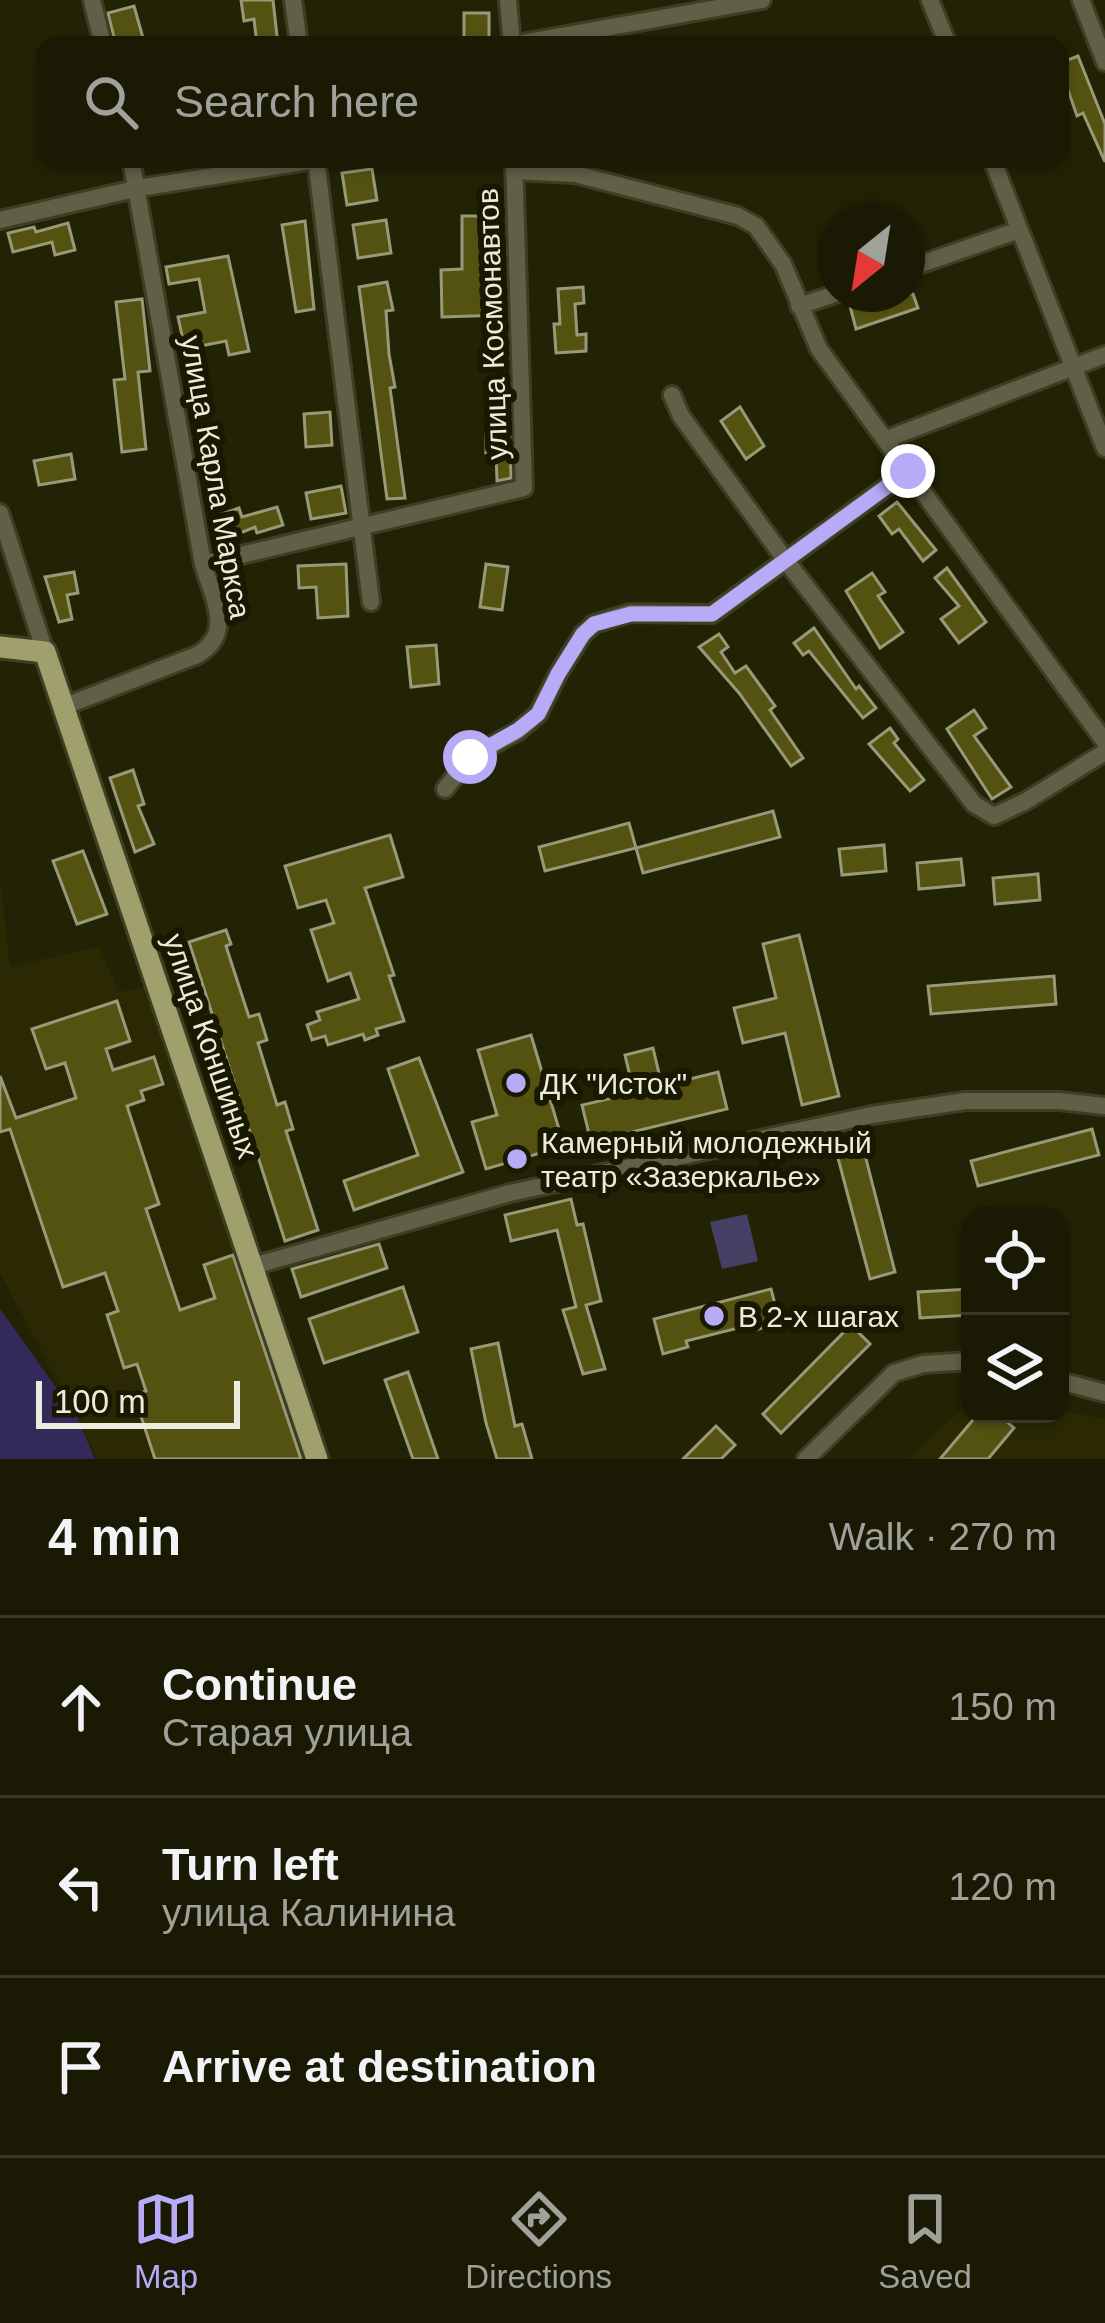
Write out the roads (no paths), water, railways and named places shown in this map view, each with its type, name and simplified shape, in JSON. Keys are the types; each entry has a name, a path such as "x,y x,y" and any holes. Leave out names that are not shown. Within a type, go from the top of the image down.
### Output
{"main road":[{"path":"0,646 45,652"},
{"name":"улица Коншиных","path":"45,652 317,1459"}],"street":[{"path":"92,0 101,36"},
{"path":"293,0 298,36"},
{"path":"508,0 510,36"},
{"path":"561,36 762,0"},
{"path":"931,0 945,36"},
{"path":"1081,0 1105,62"},
{"name":"улица Карла Маркса","path":"64,706 213,645 221,628 203,564 133,168"},
{"path":"0,220 139,188 266,168"},
{"path":"318,168 371,602"},
{"name":"улица Космонавтов","path":"361,528 524,488 514,168"},
{"path":"536,168 574,173 739,216 756,226 783,263 819,349 1105,742"},
{"path":"995,168 1105,448"},
{"path":"925,262 1019,230"},
{"path":"799,306 817,300"},
{"path":"887,439 1105,355"},
{"path":"672,395 681,416 787,562 974,804 994,816 1026,802 1105,752"},
{"path":"445,789 470,757 538,714 558,674 594,624 631,614 712,614 908,471"},
{"path":"0,513 45,652"},
{"path":"203,564 361,528"},
{"path":"253,1266 509,1193 872,1115 965,1101 1105,1106"},
{"path":"806,1459 894,1373 923,1364 961,1362"},
{"path":"1069,1383 1105,1393"}],"place":[{"name":"ДК \"Исток\"","path":"516,1083"},
{"name":"Камерный молодежный театр «Зазеркалье»","path":"517,1159"},
{"name":"В 2-х шагах","path":"714,1316"}]}
